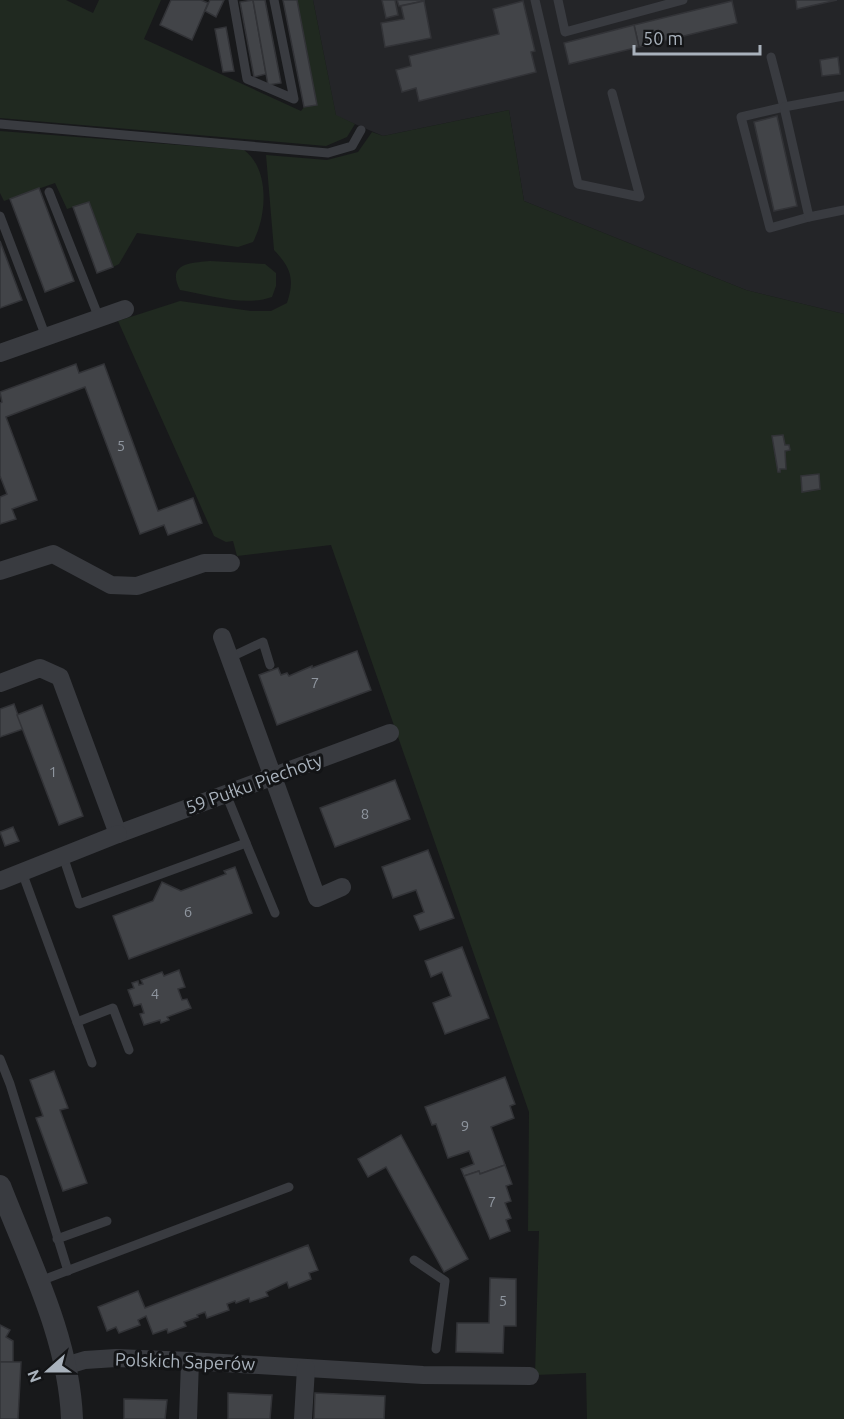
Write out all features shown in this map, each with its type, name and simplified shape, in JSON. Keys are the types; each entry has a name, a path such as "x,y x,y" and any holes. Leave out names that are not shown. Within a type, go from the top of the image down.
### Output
{"street":[{"path":"0,353 125,309"},
{"path":"0,571 53,554 111,585 137,585 204,563 231,563"},
{"path":"222,637 317,898 342,887"},
{"path":"0,683 40,668 60,677 118,834"},
{"name":"59 Pułku Piechoty","path":"0,881 118,834 390,734"},
{"path":"0,1186 54,1325 65,1366 72,1419"},
{"name":"Polskich Saperów","path":"65,1366 85,1360 116,1358 423,1375 530,1376"},
{"path":"188,1419 190,1361"},
{"path":"303,1419 306,1368"}],"lane":[{"path":"233,0 247,79 294,99 274,0"},
{"path":"535,0 578,184 640,197 612,93"},
{"path":"558,0 566,32 683,0"},
{"path":"771,57 808,217"},
{"path":"844,96 741,117 770,228 844,210"},
{"path":"0,124 328,153 352,146 361,130"},
{"path":"49,192 99,318"},
{"path":"0,216 46,337"},
{"path":"229,657 263,642 270,665"},
{"path":"225,794 275,913"},
{"path":"63,856 79,904 246,843"},
{"path":"22,872 92,1063"},
{"path":"77,1022 113,1008 129,1050"},
{"path":"0,1059 10,1084 68,1271"},
{"path":"37,1282 289,1187"},
{"path":"57,1239 107,1221"},
{"path":"414,1260 445,1281 436,1349"}],"shaded area":[{"path":"0,0 66,0 93,13 99,0 161,0 144,39 301,111 304,107 317,105 297,0 313,0 336,115 355,124 347,137 326,146 0,118"},
{"path":"313,0 844,0 844,314 746,290 524,201 509,110 383,136 336,116"},
{"path":"509,110 524,201 746,290 844,314 844,1419 587,1419 586,1373 535,1375 539,1231 528,1231 529,1112 331,545 237,556 233,541 226,542 214,536 118,321 180,301 251,311 271,311 287,303 291,280 288,268 274,250 266,155 327,160 358,152 372,132 383,136"},
{"path":"0,131 244,150 252,158 262,181 263,206 258,231 253,242 238,247 137,233 119,264 113,267 89,202 67,209 55,183 4,201 0,193"},
{"path":"210,261 265,264 276,273 276,286 272,297 250,301 180,290 176,281 178,269 188,264"}],"building":[{"path":"171,0 201,0 208,3 192,40 160,25"},
{"path":"210,0 224,0 216,17 205,11"},
{"path":"253,0 266,74 254,77 240,2"},
{"path":"253,0 265,0 281,83 268,85"},
{"path":"283,0 297,0 317,105 304,107"},
{"path":"382,0 395,0 398,15 386,18"},
{"path":"397,0 424,0 424,1 399,6"},
{"path":"796,0 837,0 797,9"},
{"path":"424,1 431,38 385,47 381,23 404,19 401,6"},
{"path":"523,1 535,51 531,52 536,72 419,101 416,88 402,92 396,70 411,66 409,56 499,34 493,9"},
{"path":"732,1 737,23 639,47 634,25"},
{"path":"634,25 639,47 569,64 564,43"},
{"path":"226,27 234,71 223,72 215,29"},
{"path":"838,57 840,74 822,76 820,60"},
{"path":"777,116 797,206 774,211 754,122"},
{"path":"39,188 74,281 45,292 10,199"},
{"path":"89,202 113,267 97,273 73,207"},
{"path":"0,241 22,300 0,308"},
{"path":"76,364 79,373 104,364 158,511 193,498 202,523 168,535 164,525 140,534 85,387 6,417 37,500 12,509 16,519 0,524 0,497 7,494 0,476 0,403 2,402 0,392"},
{"path":"783,435 785,445 789,445 790,450 785,451 786,469 780,469 778,472 772,436"},
{"path":"819,474 820,489 802,492 801,476"},
{"path":"357,651 371,690 277,725 259,675 278,668 281,675 287,673 289,676"},
{"path":"14,704 23,729 0,737 0,709"},
{"path":"42,705 83,816 59,825 17,715"},
{"path":"395,780 410,819 335,847 320,808"},
{"path":"13,827 19,841 5,846 0,832"},
{"path":"428,850 454,918 420,930 414,916 424,912 416,890 393,898 382,867"},
{"path":"235,867 252,913 129,959 113,916 153,901 162,882 181,891 226,874 224,871"},
{"path":"462,947 489,1018 445,1034 433,1003 451,996 442,972 431,977 425,961"},
{"path":"179,970 185,987 178,989 182,1000 187,999 191,1008 167,1017 169,1020 161,1023 160,1020 144,1025 140,1014 144,1013 141,1004 134,1006 128,990 134,988 132,983 138,981 139,985 143,984 141,980 162,972 164,976"},
{"path":"54,1071 68,1108 60,1110 87,1183 63,1191 36,1118 43,1116 30,1080"},
{"path":"505,1077 515,1104 510,1106 514,1118 491,1127 505,1165 480,1174 479,1171 464,1176 461,1169 474,1164 469,1151 448,1158 436,1124 432,1125 425,1107"},
{"path":"401,1135 468,1259 444,1272 386,1167 368,1177 358,1159"},
{"path":"505,1165 512,1184 506,1186 511,1201 505,1203 511,1218 506,1220 510,1231 490,1239 464,1176 479,1171 480,1174"},
{"path":"308,1245 318,1270 309,1273 311,1279 289,1288 287,1282 266,1292 268,1296 250,1302 249,1298 227,1304 229,1310 207,1318 205,1312 197,1315 198,1317 184,1322 186,1326 168,1333 167,1329 153,1334 146,1316 138,1320 140,1325 119,1333 116,1327 107,1331 98,1307 138,1291 145,1308"},
{"path":"490,1278 516,1279 516,1326 504,1326 503,1353 456,1352 457,1323 489,1323"},
{"path":"0,1325 10,1330 6,1337 13,1341 13,1362 0,1362"},
{"path":"0,1362 21,1362 18,1419 0,1419"},
{"path":"228,1393 272,1395 270,1419 228,1419"},
{"path":"315,1393 385,1396 384,1419 314,1419"},
{"path":"124,1399 167,1400 165,1419 124,1419"}]}
